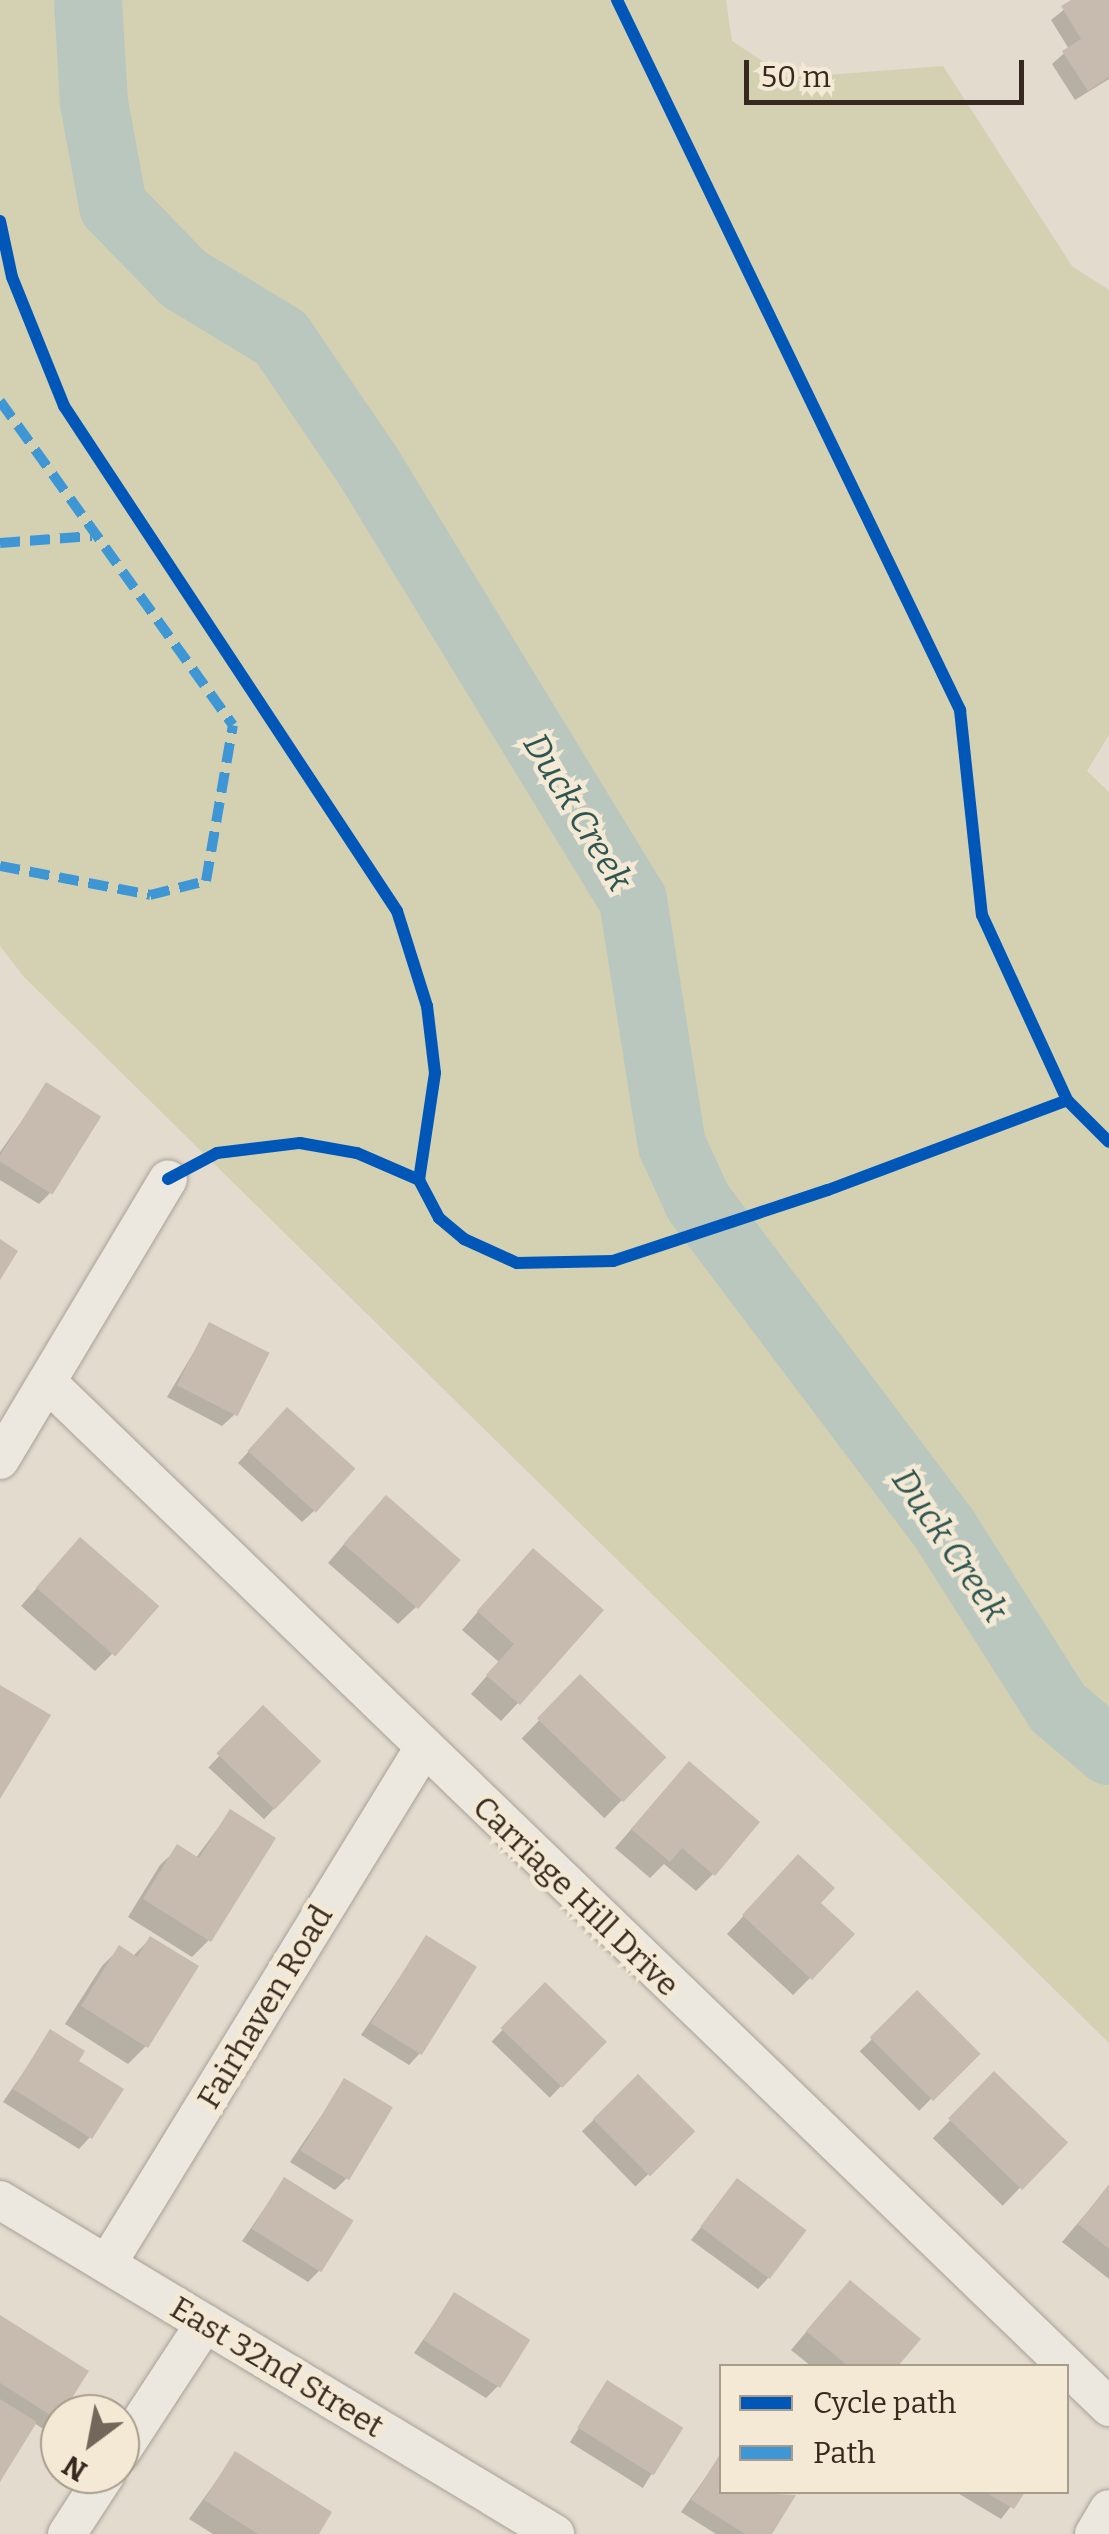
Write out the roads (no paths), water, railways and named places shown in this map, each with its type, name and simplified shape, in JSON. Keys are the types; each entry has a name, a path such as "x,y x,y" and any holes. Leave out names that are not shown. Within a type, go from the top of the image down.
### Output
{"street":[{"path":"0,1460 168,1180"},
{"name":"Carriage Hill Drive","path":"46,1382 1064,2364"},
{"name":"Fairhaven Road","path":"108,2264 423,1749"},
{"name":"East 32nd Street","path":"0,2200 555,2534"},
{"path":"140,2422 205,2323"},
{"name":"Carriage Hill Drive","path":"1069,2369 1109,2407"},
{"path":"67,2534 93,2494"},
{"path":"1094,2534 1109,2509"}],"waterway":[{"name":"Duck Creek","path":"88,0 94,103 113,206 184,279 281,338 368,466 633,900 672,1145 698,1202 945,1530 1058,1708 1109,1751"}]}
